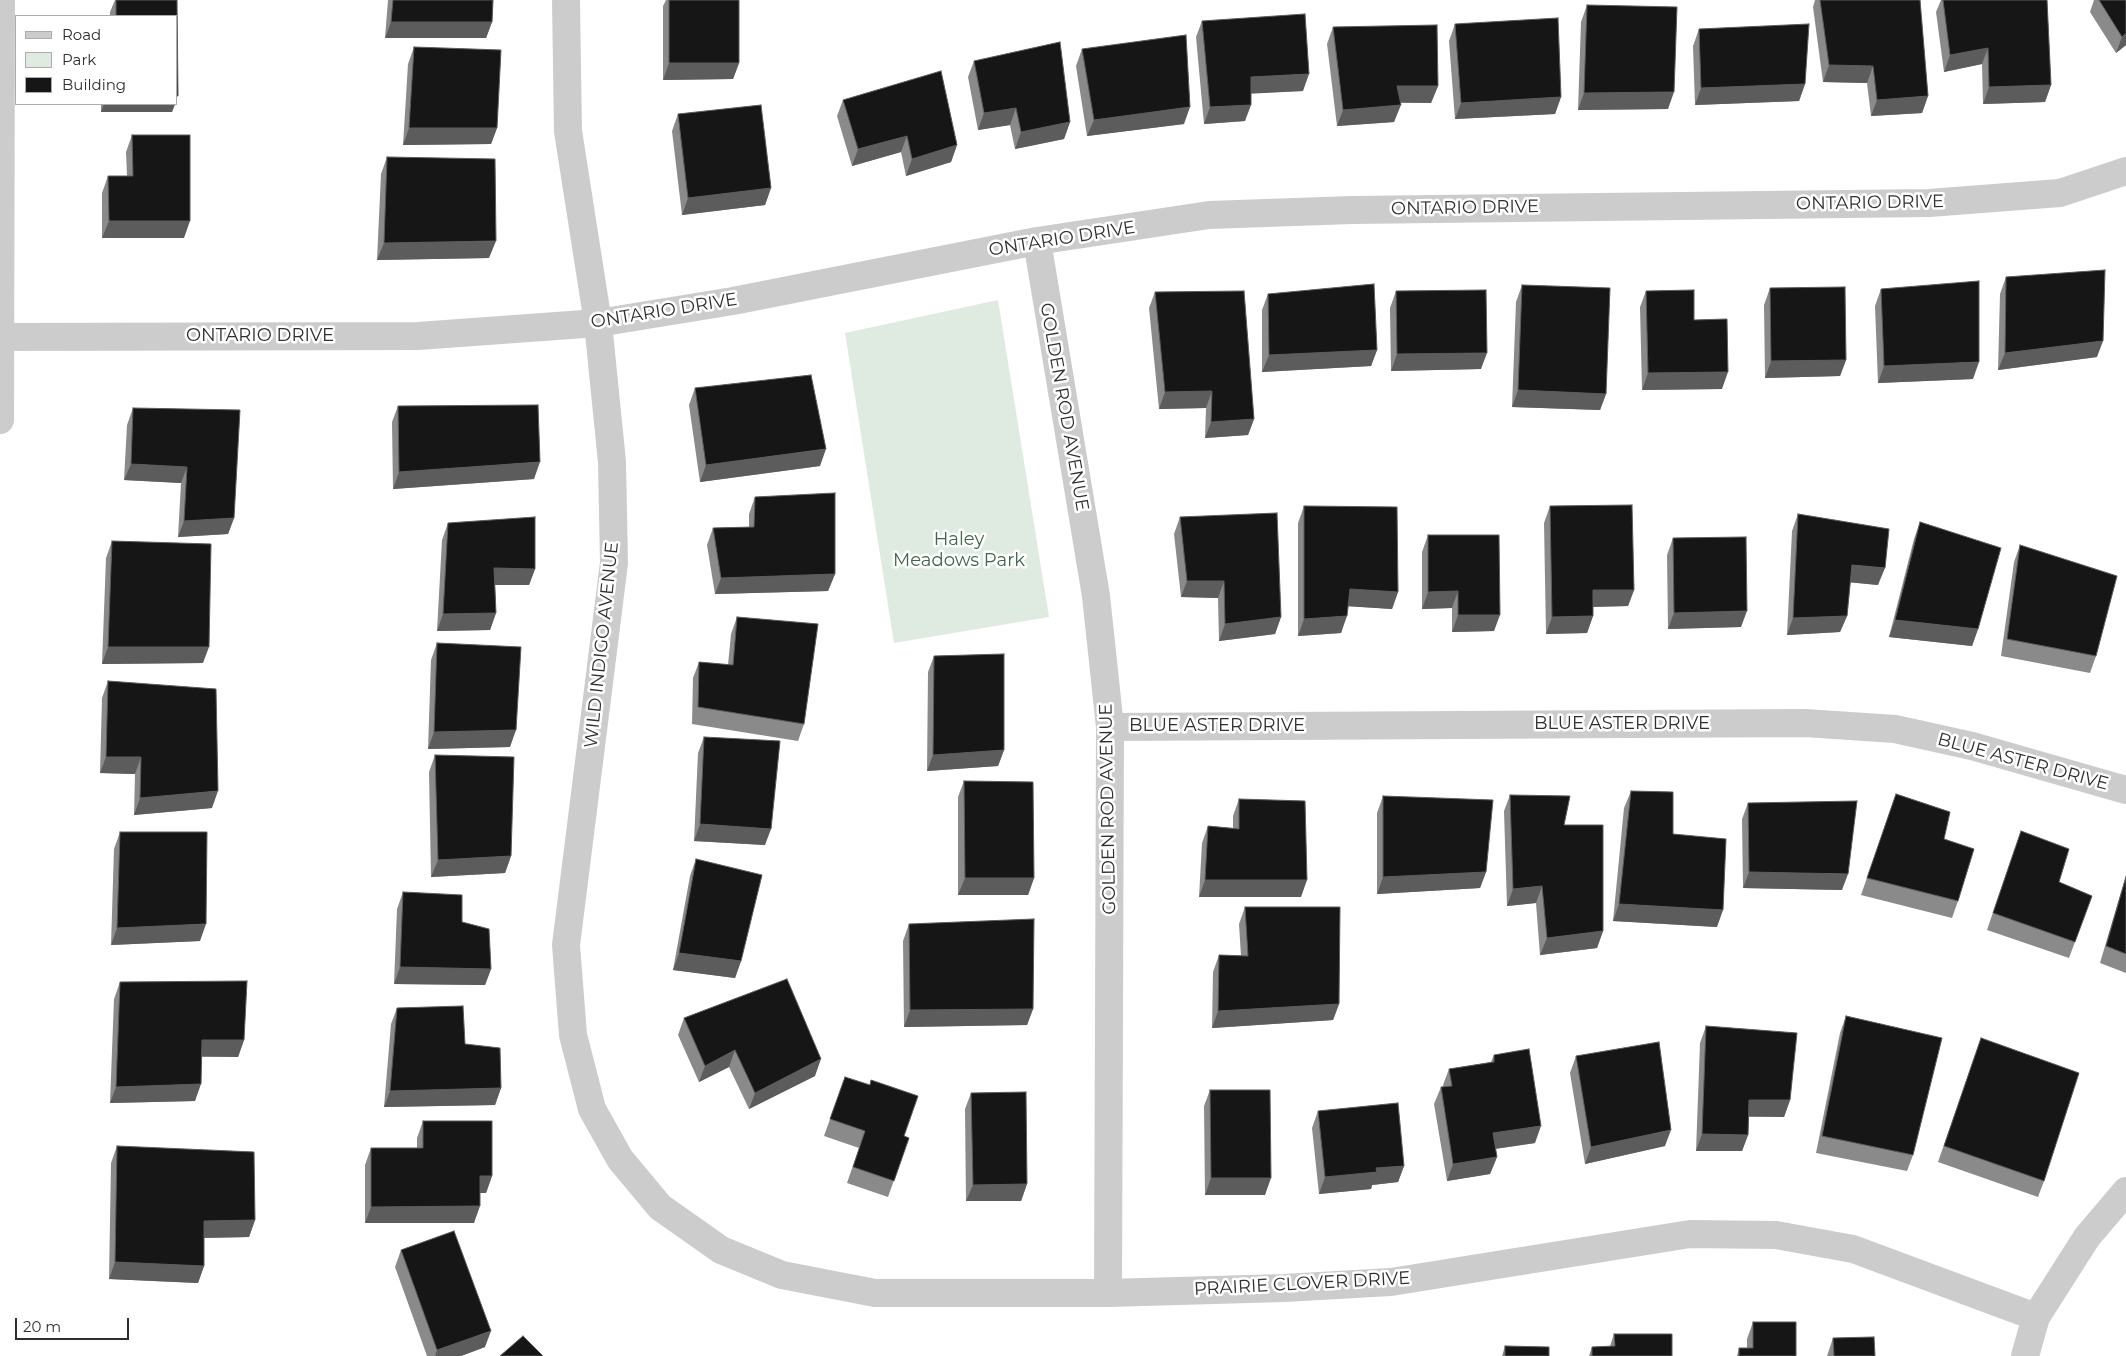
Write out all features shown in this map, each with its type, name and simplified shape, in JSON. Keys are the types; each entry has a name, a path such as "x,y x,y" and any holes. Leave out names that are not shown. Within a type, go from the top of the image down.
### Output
{"street":[{"path":"0,420 1,0"},
{"name":"WILD INDIGO AVENUE","path":"566,0 568,131 598,323 612,462 614,563 566,945 573,1035 592,1109 620,1158 660,1208"},
{"name":"ONTARIO DRIVE","path":"0,337 418,336 598,323 733,300 1036,241 1209,216 1352,210 1929,203 2060,194 2126,171"},
{"name":"GOLDEN ROD AVENUE","path":"1036,241 1096,596 1110,727 1108,1293"},
{"name":"BLUE ASTER DRIVE","path":"1110,727 1805,722 1895,728 1972,746 2126,790"},
{"path":"2025,1356 2036,1317 2087,1237 2126,1191"},
{"name":"PRAIRIE CLOVER DRIVE","path":"660,1208 721,1250 782,1275 875,1293 1108,1293 1284,1288 1391,1282 1690,1234 1776,1235 1853,1249 2036,1317"}],"green space":[{"name":"Haley Meadows Park","path":"998,300 1049,617 894,643 845,333"}],"building":[{"path":"116,0 177,0 177,15 116,15"},
{"path":"393,0 493,0 492,22 391,22"},
{"path":"669,0 739,0 739,63 669,63"},
{"path":"1820,0 1920,0 1928,96 1877,100 1873,66 1829,65"},
{"path":"1943,0 2047,0 2051,85 1989,87 1988,48 1950,55"},
{"path":"2099,0 2126,0 2126,33 2122,37"},
{"path":"1587,5 1677,7 1674,92 1584,93"},
{"path":"1305,14 1309,74 1251,77 1251,105 1210,107 1202,21"},
{"path":"1558,18 1561,97 1461,103 1455,24"},
{"path":"1809,24 1805,84 1701,88 1699,29"},
{"path":"1437,25 1438,86 1397,86 1401,105 1343,110 1333,27"},
{"path":"1186,35 1190,107 1094,120 1082,49"},
{"path":"1060,42 1070,122 1021,132 1016,108 984,113 974,61"},
{"path":"414,47 501,50 497,128 409,128"},
{"path":"941,71 957,145 912,159 907,136 858,149 843,100"},
{"path":"761,105 771,188 688,198 678,114"},
{"path":"132,135 190,135 190,221 109,221 108,176 133,176"},
{"path":"387,157 495,159 496,241 384,243"},
{"path":"2105,270 2103,341 2005,353 2006,277"},
{"path":"1979,281 1979,362 1884,366 1881,289"},
{"path":"1374,284 1377,350 1269,355 1268,294"},
{"path":"1522,285 1610,288 1606,394 1518,390"},
{"path":"1845,287 1846,360 1771,361 1770,288"},
{"path":"1486,290 1487,353 1397,354 1396,291"},
{"path":"1694,290 1694,320 1727,319 1728,372 1648,373 1646,291"},
{"path":"1244,291 1254,419 1211,422 1212,391 1165,392 1155,292"},
{"path":"811,375 826,449 706,465 695,388"},
{"path":"538,405 540,462 399,472 398,406"},
{"path":"133,408 240,410 234,518 184,521 187,467 131,464"},
{"path":"835,493 835,574 721,578 713,528 754,527 755,497"},
{"path":"1632,505 1634,590 1593,590 1593,616 1552,617 1550,506"},
{"path":"1304,506 1397,507 1398,592 1350,589 1347,616 1304,619"},
{"path":"1277,513 1281,617 1225,624 1224,581 1187,581 1180,517"},
{"path":"1798,514 1889,529 1885,568 1852,565 1847,616 1793,618"},
{"path":"535,517 535,569 494,568 496,613 443,614 448,523"},
{"path":"1920,522 2001,548 1978,629 1895,620"},
{"path":"1428,535 1499,535 1500,615 1458,615 1458,591 1428,592"},
{"path":"1746,537 1747,611 1674,613 1673,538"},
{"path":"112,541 211,544 209,647 108,647"},
{"path":"2020,545 2117,576 2096,656 2007,639"},
{"path":"737,617 818,624 804,724 698,707 699,662 733,665"},
{"path":"437,643 521,647 516,730 434,732"},
{"path":"1004,654 1004,750 933,755 934,656"},
{"path":"108,681 216,689 218,791 140,798 141,757 106,757"},
{"path":"704,737 780,741 771,829 700,824"},
{"path":"435,755 514,757 511,856 438,860"},
{"path":"964,781 1033,782 1034,878 965,878"},
{"path":"1631,791 1673,792 1673,834 1726,839 1723,910 1619,904"},
{"path":"1896,794 1950,812 1944,839 1974,849 1958,901 1867,878"},
{"path":"1510,795 1570,796 1564,825 1603,825 1603,931 1547,938 1542,886 1513,889"},
{"path":"1383,796 1493,800 1486,872 1383,877"},
{"path":"1239,799 1305,801 1307,880 1205,880 1208,826 1239,829"},
{"path":"1857,801 1848,874 1749,872 1748,803"},
{"path":"2021,831 2069,849 2059,882 2092,896 2075,942 1993,913"},
{"path":"120,832 207,832 206,924 117,928"},
{"path":"696,859 762,875 741,961 679,953"},
{"path":"2126,877 2126,954 2106,946"},
{"path":"403,892 462,895 462,922 489,929 491,969 400,967"},
{"path":"1245,907 1340,907 1339,1004 1218,1011 1219,955 1248,956"},
{"path":"1034,919 1033,1009 910,1010 909,924"},
{"path":"787,979 821,1059 755,1093 735,1050 705,1066 684,1018"},
{"path":"247,981 244,1040 202,1040 201,1084 116,1087 120,982"},
{"path":"463,1006 465,1044 500,1048 501,1088 390,1091 397,1008"},
{"path":"1846,1016 1942,1038 1913,1155 1822,1136"},
{"path":"1706,1026 1797,1033 1790,1100 1749,1100 1748,1135 1702,1134"},
{"path":"1981,1038 2079,1073 2044,1181 1944,1146"},
{"path":"1659,1042 1671,1130 1591,1147 1576,1056"},
{"path":"1529,1049 1541,1126 1493,1133 1497,1157 1453,1164 1441,1087 1452,1086 1449,1069 1494,1062 1494,1055"},
{"path":"845,1077 870,1085 871,1080 918,1096 904,1136 909,1138 894,1181 853,1167 865,1131 830,1119"},
{"path":"1210,1090 1270,1090 1271,1178 1211,1178"},
{"path":"1026,1092 1027,1184 973,1185 971,1093"},
{"path":"1398,1103 1404,1166 1376,1168 1377,1172 1325,1177 1318,1111"},
{"path":"423,1121 492,1121 492,1176 480,1176 480,1206 371,1207 371,1148 423,1148"},
{"path":"117,1146 254,1152 255,1220 204,1221 204,1266 115,1262"},
{"path":"454,1231 491,1331 437,1350 401,1250"},
{"path":"1753,1322 1796,1322 1796,1356 1739,1356 1739,1348 1753,1348"},
{"path":"1614,1334 1672,1334 1672,1356 1592,1356 1592,1347 1615,1346"},
{"path":"523,1336 543,1356 500,1356"},
{"path":"1874,1337 1875,1356 1834,1356 1833,1338"},
{"path":"1505,1346 1549,1347 1549,1356 1505,1356"}]}
